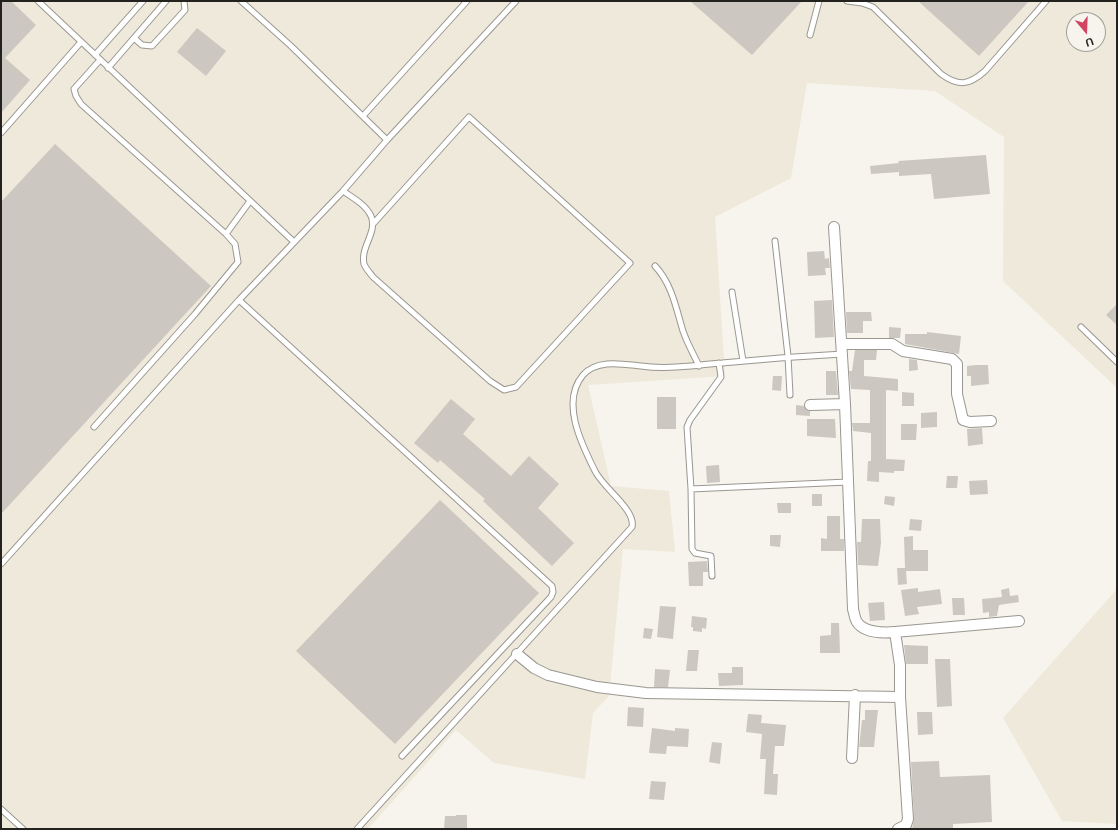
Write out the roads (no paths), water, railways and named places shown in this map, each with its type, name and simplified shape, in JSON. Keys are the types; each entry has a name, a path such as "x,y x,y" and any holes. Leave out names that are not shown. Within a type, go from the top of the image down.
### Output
{"street":[{"path":"834,227 845,404 853,609 856,622 865,629 885,633 1019,621"},
{"path":"842,349 892,344 903,351 952,359 957,364 957,394 962,417 970,422 990,421"},
{"path":"810,405 845,404"},
{"path":"895,632 900,665 900,697 908,819 906,825 898,829"},
{"path":"517,654 534,668 548,675 597,687 646,693 855,695 900,697"},
{"path":"852,758 855,695"}],"lane":[{"path":"38,1 294,242"},
{"path":"95,55 143,1"},
{"path":"108,68 166,1"},
{"path":"134,38 142,45 152,46 185,10 184,1"},
{"path":"240,1 290,46 387,140"},
{"path":"363,116 467,1"},
{"path":"1,564 239,300 343,190 387,140 516,1"},
{"path":"810,35 819,1"},
{"path":"847,1 862,3 872,7 941,74 954,83 964,83 975,79 985,71 1046,1"},
{"path":"1,133 81,42"},
{"path":"94,427 195,314 238,262 235,244 226,234 81,104 74,89 100,60"},
{"path":"343,190 365,208 371,215 373,224 363,255 364,266 373,277 490,381 504,390 516,387 630,263 469,117 373,224"},
{"path":"226,234 250,201"},
{"path":"775,241 788,356 790,395"},
{"path":"655,266 671,290 678,308 683,332 699,366"},
{"path":"732,292 743,361"},
{"path":"239,300 552,586 553,592 551,597 402,756"},
{"path":"1081,327 1117,362"},
{"path":"357,829 632,527 634,522 630,513 598,476 578,433 574,399 578,384 584,374 595,366 611,363 660,368 699,366 842,349"},
{"path":"712,576 711,556 695,553 692,549 691,489 687,424 721,377 720,363"},
{"path":"691,489 848,482"},
{"path":"1,809 23,829"}]}
